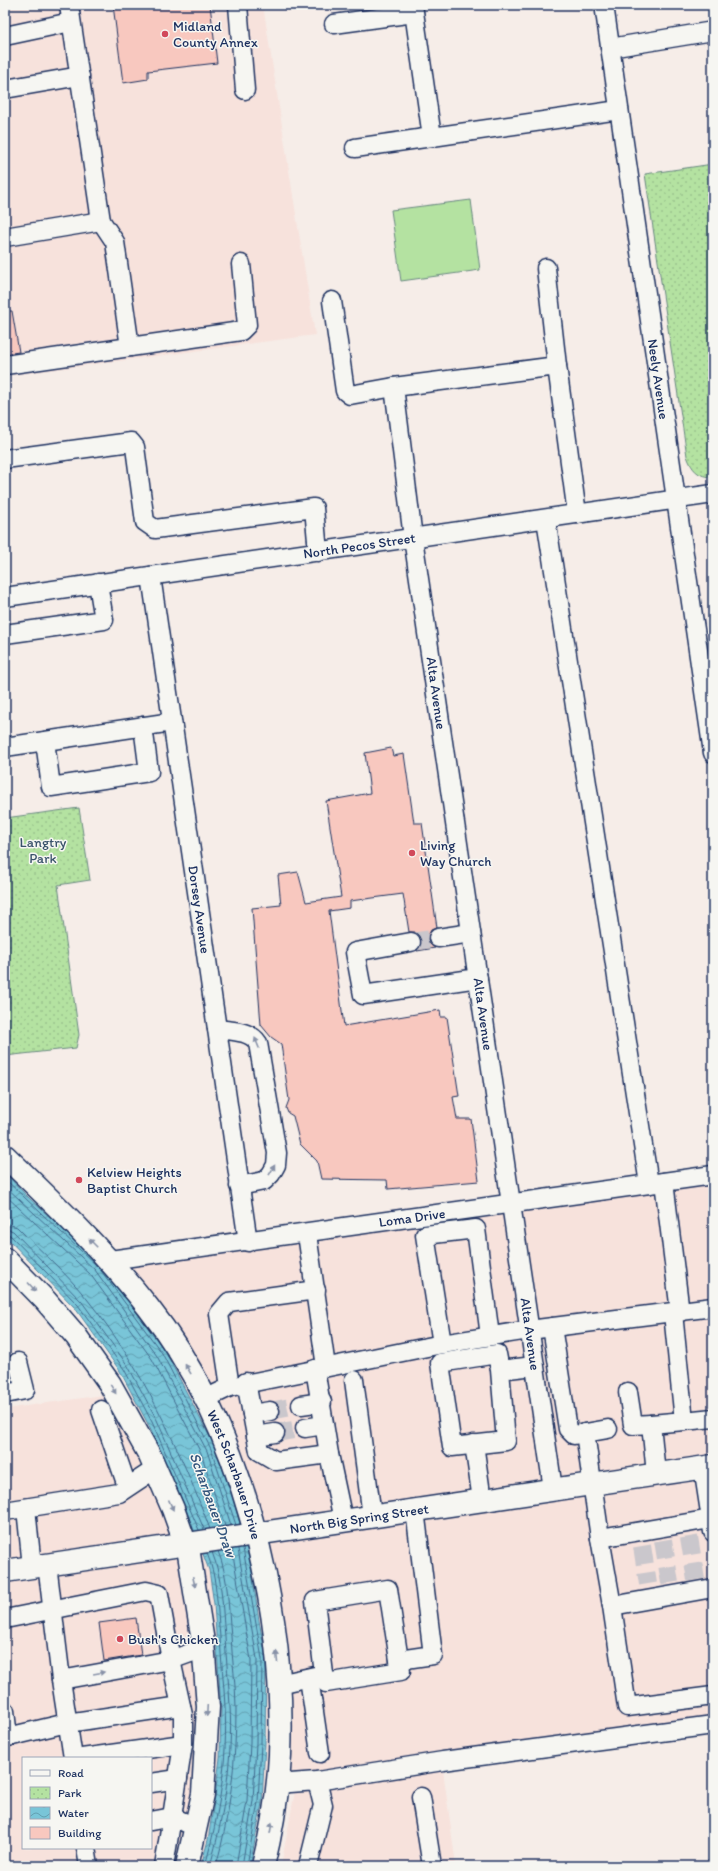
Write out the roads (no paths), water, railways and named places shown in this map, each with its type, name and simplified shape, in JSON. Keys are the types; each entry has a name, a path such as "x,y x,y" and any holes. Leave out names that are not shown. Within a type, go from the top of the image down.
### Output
{"main road":[{"name":"West Scharbauer Drive","path":"5,1156 110,1260 134,1288 166,1333 205,1399 220,1429 236,1470 255,1534 268,1589 276,1646 279,1684 280,1756 273,1821 263,1866"},
{"path":"5,1259 52,1308 83,1345 128,1414 173,1509 189,1554 204,1648 208,1707 203,1794 187,1866"},
{"name":"North Big Spring Street","path":"5,1571 708,1466"}],"street":[{"path":"238,5 245,90"},
{"name":"Neely Avenue","path":"604,5 713,753"},
{"path":"334,24 414,9 432,137"},
{"path":"5,36 70,13 101,221 115,242 130,347"},
{"path":"610,48 713,31"},
{"path":"5,89 80,76"},
{"path":"355,148 619,110"},
{"path":"5,237 101,221"},
{"path":"5,365 241,331 247,324 241,264"},
{"path":"546,268 557,366 577,514"},
{"path":"332,301 345,391 350,394 557,366"},
{"name":"Alta Avenue","path":"394,388 413,538 553,1489"},
{"path":"5,459 131,442 135,447 145,522 155,529 314,508 318,552"},
{"name":"North Pecos Street","path":"5,597 713,494"},
{"path":"546,519 657,1183 676,1312 684,1421"},
{"name":"Dorsey Avenue","path":"151,576 248,1242"},
{"path":"5,634 104,620 98,583"},
{"path":"5,747 172,722"},
{"path":"45,741 51,787 149,772 143,726"},
{"path":"438,938 471,933"},
{"path":"411,942 355,952 364,995 478,978"},
{"path":"217,1029 237,1031 254,1037 258,1043 277,1144 276,1165 271,1174 264,1181 239,1186"},
{"name":"Loma Drive","path":"110,1260 307,1234 713,1175"},
{"path":"442,1344 424,1234 476,1229 490,1336"},
{"path":"307,1234 316,1290 324,1425 328,1454 343,1520"},
{"path":"316,1290 229,1302 219,1314 238,1385 252,1414 259,1450 276,1460 328,1454"},
{"path":"205,1399 238,1385 442,1344 529,1330 713,1307"},
{"path":"552,1327 568,1429 574,1435 608,1429"},
{"path":"497,1354 500,1370 506,1440 452,1447 440,1362 497,1354"},
{"path":"5,1394 25,1390 18,1362"},
{"path":"500,1370 534,1366"},
{"path":"354,1380 372,1516"},
{"path":"628,1392 633,1425 713,1418"},
{"path":"301,1405 322,1402"},
{"path":"101,1410 127,1486"},
{"path":"252,1414 270,1411"},
{"path":"651,1424 656,1474"},
{"path":"305,1428 324,1425"},
{"path":"256,1436 274,1433"},
{"path":"585,1433 627,1707 713,1696"},
{"path":"474,1444 482,1500"},
{"path":"600,1538 641,1538 688,1530 712,1529 708,1466"},
{"path":"5,1511 119,1493 127,1486 155,1469"},
{"path":"26,1508 52,1610 73,1757"},
{"path":"399,1660 433,1655 414,1510"},
{"path":"612,1606 649,1591 702,1586"},
{"path":"279,1684 317,1676 326,1683 401,1671 388,1589 315,1601 317,1676 320,1753"},
{"path":"5,1619 146,1591 159,1594 181,1706 183,1744 172,1817 161,1866"},
{"path":"61,1680 171,1660 204,1648"},
{"path":"5,1711 7,1737 67,1723 181,1706"},
{"path":"277,1784 317,1781 443,1761 713,1725"},
{"path":"89,1757 183,1744"},
{"path":"152,1783 178,1779"},
{"path":"308,1866 323,1805 317,1781"},
{"path":"421,1797 432,1866"},
{"path":"152,1821 172,1817 196,1827"},
{"path":"86,1849 89,1866"}],"water":[{"name":"Scharbauer Draw","path":"5,1173 28,1197 101,1264 165,1351 215,1447 232,1495 250,1559 266,1658 265,1743 262,1803 250,1866 201,1866 208,1840 220,1758 221,1708 214,1604 209,1570 184,1504 148,1424 120,1371 75,1308 5,1236"}],"tunnel":[{"path":"411,942 438,938"},
{"path":"270,1411 301,1405"},
{"path":"275,1433 305,1428"},
{"path":"689,1537 696,1580"},
{"path":"663,1540 670,1583"},
{"path":"642,1546 648,1584"}],"place":[{"name":"Midland County Annex","path":"165,34"},
{"name":"Living Way Church","path":"412,853"},
{"name":"Kelview Heights Baptist Church","path":"79,1180"},
{"name":"Bush's Chicken","path":"120,1639"}],"park label":[{"name":"Langtry Park","path":"43,850"}]}
